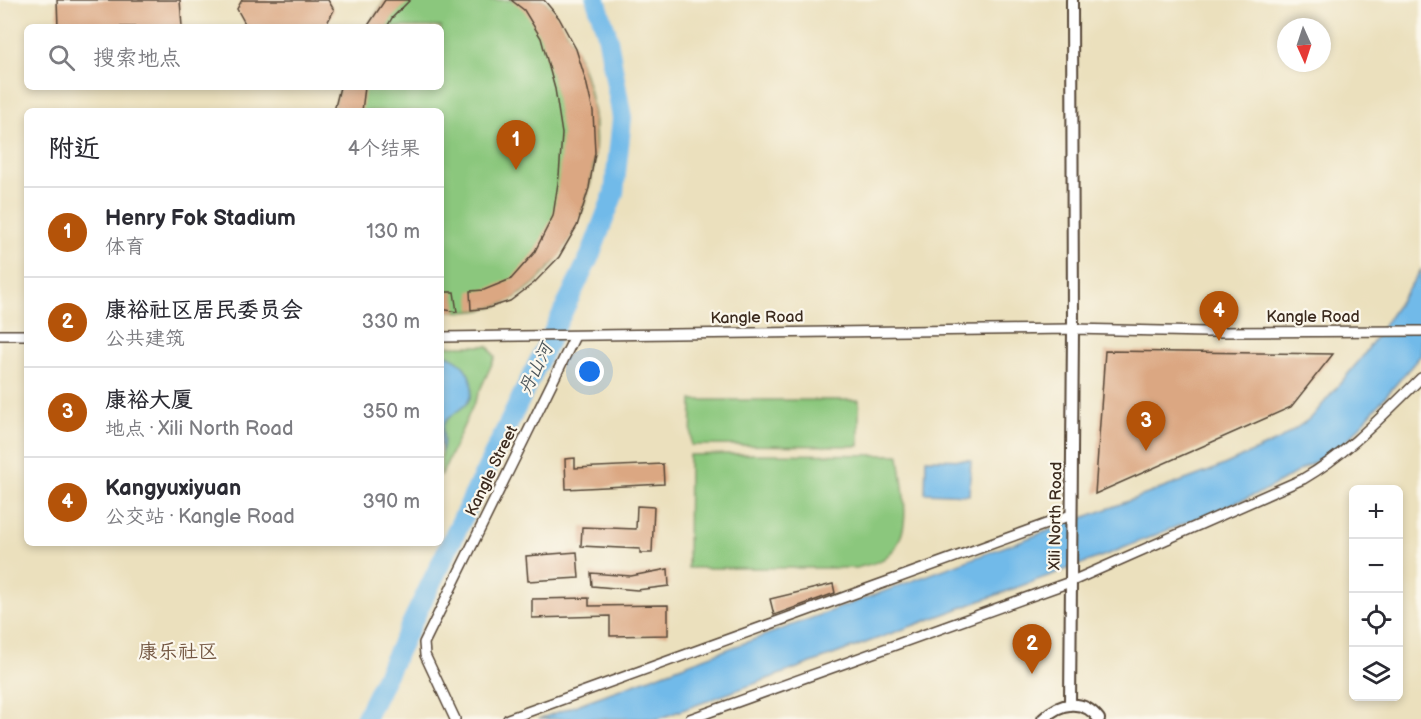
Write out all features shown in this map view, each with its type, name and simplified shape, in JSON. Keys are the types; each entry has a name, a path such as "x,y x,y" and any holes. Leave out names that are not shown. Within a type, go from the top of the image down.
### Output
{"street":[{"name":"Xili North Road","path":"1070,704 1073,329 1072,0"},
{"name":"Kangle Road","path":"444,337 1073,329 1206,332 1421,331"},
{"path":"0,335 24,336"},
{"name":"Kangle Street","path":"455,719 425,655 424,643 575,336"},
{"path":"690,719 1070,582 1292,484 1328,465 1348,449 1421,378"},
{"path":"508,719 1071,515"},
{"path":"1043,719 1053,709 1070,704 1085,707 1099,719"}],"green space":[{"path":"385,0 544,0 577,52 594,112 595,153 591,183 568,242 550,268 528,289 502,304 473,311 444,309 444,108 335,108 339,90 444,90 444,24 369,24"},
{"path":"444,346 488,346 495,357 444,469"},
{"path":"692,400 859,400 859,446 691,445"},
{"path":"689,455 899,455 905,511 904,525 894,550 883,559 857,568 688,568"}],"water":[{"path":"1421,270 1421,355 1339,448 1264,491 1111,553 658,719 539,719 1215,469 1279,440 1312,417 1363,356"},
{"path":"444,355 462,365 472,387 467,403 444,424"},
{"path":"926,459 971,460 969,495 925,493"}],"building":[{"path":"57,0 180,0 182,24 58,24"},
{"path":"242,0 328,0 334,10 327,24 245,24 237,9"},
{"path":"385,0 410,0 389,24 369,24"},
{"path":"511,0 544,0 559,18 576,49 586,81 593,111 595,153 589,188 577,226 559,257 534,283 510,301 488,308 471,310 470,291 484,290 511,279 534,253 553,216 559,176 562,134 555,89 541,38 524,10"},
{"path":"339,90 365,90 362,108 335,108"},
{"path":"444,292 454,292 457,312 444,310"},
{"path":"1105,351 1333,354 1291,407 1095,494"},
{"path":"575,458 575,468 663,464 664,484 566,489 565,459"},
{"path":"637,506 654,507 652,553 640,553 640,549 581,546 582,527 636,529"},
{"path":"577,552 579,578 528,581 526,556"},
{"path":"668,569 669,586 637,590 592,586 591,573 631,576"},
{"path":"833,584 835,593 774,615 770,599"},
{"path":"589,598 589,606 668,605 668,635 610,636 610,616 532,618 532,599"}],"waterway":[{"name":"丹山河","path":"365,719 590,256 614,193 622,118 607,34 596,0"}],"place":[{"name":"Henry Fok Stadium","path":"516,170"},
{"name":"Kangyuxiyuan","path":"1219,341"},
{"name":"康裕大厦","path":"1146,451"},
{"name":"康裕社区居民委员会","path":"1032,674"}],"district":[{"name":"康乐社区","path":"178,652"}]}
